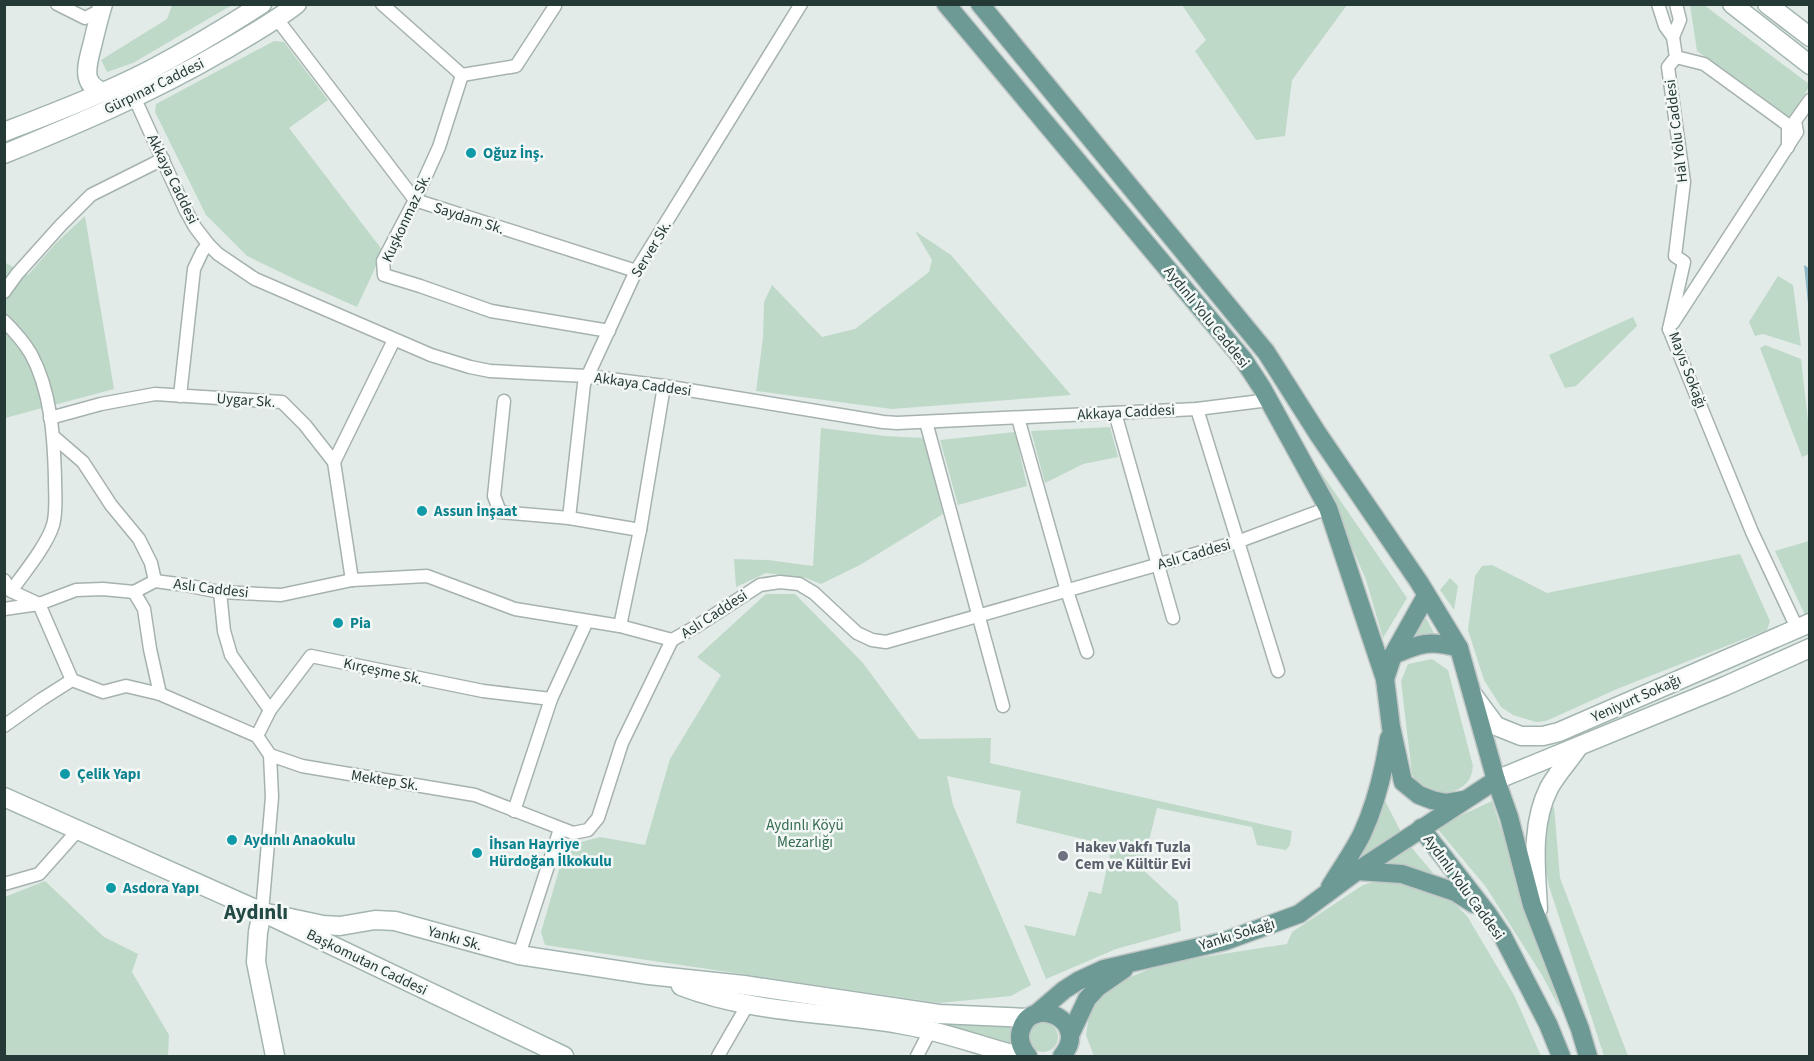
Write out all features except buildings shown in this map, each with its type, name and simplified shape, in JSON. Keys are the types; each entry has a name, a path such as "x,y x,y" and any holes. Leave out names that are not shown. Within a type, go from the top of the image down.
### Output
{"main road":[{"name":"Aydınlı Yolu Caddesi","path":"946,4 1244,358 1328,508 1385,680 1391,727 1403,782 1419,795 1432,800 1446,803 1464,800"},
{"name":"Aydınlı Yolu Caddesi","path":"980,4 1266,352 1305,414 1419,582 1459,648 1532,904 1580,1029 1588,1056"},
{"name":"Aydınlı Yolu Caddesi","path":"1385,680 1393,655 1426,596"},
{"path":"1393,655 1416,645 1438,642 1459,648"},
{"name":"Yankı Sokağı","path":"1326,893 1362,833 1386,760 1391,727"},
{"name":"Aydınlı Yolu Caddesi","path":"1496,780 1421,828 1487,913 1507,945 1548,1024 1561,1056"},
{"name":"Yankı Sokağı","path":"1032,1016 1064,990 1104,969 1225,941 1299,914 1421,828"},
{"path":"1357,871 1402,874 1432,883 1455,892 1487,913"},
{"name":"Yankı Sokağı","path":"1070,1047 1087,999 1098,987 1141,959"},
{"path":"1028,1056 1022,1049 1020,1032 1032,1016 1043,1012 1058,1016 1068,1027 1070,1047"}],"street":[{"path":"57,4 85,18 102,7"},
{"name":"Gürpınar Caddesi","path":"4,132 102,93 180,54 261,4"},
{"name":"Gürpınar Caddesi","path":"4,154 135,99 182,75 277,20 297,4"},
{"path":"382,4 462,75 516,66 555,6"},
{"name":"Server Sk.","path":"569,518 584,384 587,376 636,271 801,4"},
{"name":"Hal Yolu Caddesi","path":"1658,4 1665,26 1673,37 1676,57 1668,67 1684,182 1675,256 1684,262 1669,329"},
{"name":"Hal Yolu Caddesi","path":"1673,37 1680,20 1676,4"},
{"path":"1732,4 1809,65"},
{"path":"1767,4 1809,37"},
{"path":"67,107 76,99 81,90 102,7"},
{"name":"Saydam Sk.","path":"277,20 415,201 636,271"},
{"path":"86,69 90,84 102,93 135,99 180,54"},
{"path":"1676,57 1704,64 1788,125 1788,147"},
{"name":"Kuşkonmaz Sk.","path":"462,75 439,147 415,201 383,261 384,275 491,311 609,331"},
{"name":"Akkaya Caddesi","path":"135,99 195,227 208,244 237,268 255,279 394,340 430,355 470,367 490,371 587,376 664,386 883,422 1197,409 1269,400"},
{"name":"Mayıs Sokağı","path":"1803,625 1752,532 1669,329 1788,147 1797,132 1795,121 1809,99"},
{"path":"4,292 17,274 91,195 163,159"},
{"path":"180,396 194,269 196,261 208,244"},
{"path":"4,321 32,356 46,399 54,437 54,524 42,545 8,586 39,604 72,680 103,692 126,686 160,694 257,736 270,755 272,797 256,962 275,1056"},
{"path":"334,462 394,340"},
{"path":"620,626 640,530 664,386"},
{"name":"Uygar Sk.","path":"50,418 101,404 155,394 282,402 305,425 334,462 352,580"},
{"path":"504,400 494,496 500,512 569,518 640,530"},
{"path":"1197,409 1278,672"},
{"path":"1114,413 1173,618"},
{"path":"1018,418 1067,591 1087,652"},
{"path":"926,422 1004,706"},
{"path":"54,437 83,462 111,506 139,539 151,564 155,581"},
{"name":"Aslı Caddesi","path":"134,592 155,581 220,592 281,595 352,580 427,576 514,609 620,626 672,640 760,585 780,582 799,584 814,593 857,633 872,640 886,642 1237,542 1328,508"},
{"path":"4,609 39,604 76,590 103,589 134,592 144,609 160,694"},
{"path":"220,592 224,631 231,655 270,710"},
{"path":"514,811 551,699 587,621"},
{"name":"Yeniyurt Sokağı","path":"1472,694 1496,726 1521,736 1543,736 1558,732 1803,625"},
{"name":"Mektep Sk.","path":"270,755 302,766 475,795 560,829 573,833 588,830 598,818 622,743 672,640"},
{"name":"Yeniyurt Sokağı","path":"1496,780 1725,686 1809,648"},
{"name":"Kırçeşme Sk.","path":"257,736 270,710 311,656 483,691 551,699"},
{"path":"4,726 72,680"},
{"path":"1538,919 1534,841 1540,812 1550,788 1579,746"},
{"name":"Başkomutan Caddesi","path":"4,796 262,912 564,1056"},
{"path":"4,884 39,874 79,829"},
{"path":"519,955 560,829"},
{"name":"Yankı Sk.","path":"262,912 340,926 375,920 395,921 519,955 648,975 744,985 939,1014 1032,1016"},
{"name":"Yankı Sk.","path":"648,975 710,996 748,1004 900,1024 1019,1056"},
{"path":"718,1056 748,1004"},
{"path":"917,1056 930,1031"}],"green space":[{"path":"172,5 232,5 133,63 107,72 101,60 167,19"},
{"path":"1182,5 1347,5 1292,80 1285,136 1256,140 1195,51 1206,40"},
{"path":"1690,5 1704,5 1809,84 1790,118 1697,51"},
{"path":"274,41 284,42 328,100 289,128 383,251 357,307 247,256 206,215 155,112 156,104"},
{"path":"85,216 114,389 5,418 4,262 28,275 56,243"},
{"path":"915,231 951,255 1071,395 892,409 756,391 763,338 764,302 772,285 822,337 855,329 929,272 932,260"},
{"path":"1778,276 1793,285 1801,346 1763,334 1755,336 1749,322"},
{"path":"1633,317 1637,326 1576,386 1565,388 1549,355"},
{"path":"1765,345 1801,359 1809,430 1809,454 1802,457 1760,348"},
{"path":"1110,427 1118,457 1083,464 1045,483 1031,431"},
{"path":"821,428 924,438 943,514 860,565 821,584 806,578 766,573 736,587 734,559 768,560 813,566"},
{"path":"1015,432 1027,486 958,505 940,440"},
{"path":"1318,468 1407,598 1383,638 1366,580"},
{"path":"1809,541 1809,616 1806,617 1775,551"},
{"path":"1740,554 1770,621 1767,630 1617,689 1546,721 1536,722 1513,715 1501,707 1484,680 1468,630 1475,576 1482,566 1492,565 1547,593"},
{"path":"1450,578 1458,586 1454,610 1440,590"},
{"name":"Aydınlı Köyü Mezarlığı","path":"766,594 795,594 863,663 919,739 991,738 990,763 1292,831 1290,845 1286,850 1257,845 1252,827 1157,808 1142,869 1178,902 1181,931 1116,949 1046,979 1024,925 1075,936 1089,891 1101,894 1112,846 1016,823 1021,791 947,776 953,805 1031,985 1011,996 939,1003 545,945 541,932 566,846 600,837 645,845 670,759 721,675 697,657"},
{"path":"1426,618 1435,635 1415,637 1419,627"},
{"path":"1432,659 1448,670 1473,766 1469,780 1461,788 1435,796 1422,789 1412,774 1401,681 1408,664"},
{"path":"1385,801 1402,834 1356,862 1355,859 1371,836"},
{"path":"1492,801 1560,1009 1542,975 1486,887 1436,827"},
{"path":"1554,806 1560,878 1628,1056 1604,1056 1549,886 1542,853 1548,815"},
{"path":"1411,847 1433,873 1431,876 1411,867 1385,863"},
{"path":"1390,878 1450,899 1467,916 1514,995 1541,1056 1094,1056 1086,1035 1090,1010 1112,985 1152,968 1197,958 1287,944 1292,932 1363,885"},
{"path":"45,881 104,937 138,954 132,972 169,1035 168,1056 5,1056 5,897"},
{"path":"902,1017 948,1024 1016,1022 1013,1049"},
{"path":"1043,1022 1049,1023 1057,1031 1057,1043 1049,1051 1043,1052 1037,1051 1029,1043 1028,1037 1029,1031 1037,1023"}],"water":[{"path":"1804,265 1809,268 1809,313"}],"place":[{"name":"Oğuz İnş.","path":"471,153"},
{"name":"Assun İnşaat","path":"422,511"},
{"name":"Pia","path":"338,623"},
{"name":"Çelik Yapı","path":"65,774"},
{"name":"Aydınlı Anaokulu","path":"232,840"},
{"name":"İhsan Hayriye Hürdoğan İlkokulu","path":"477,853"},
{"name":"Hakev Vakfı Tuzla Cem ve Kültür Evi","path":"1063,856"},
{"name":"Asdora Yapı","path":"111,888"}],"district":[{"name":"Aydınlı","path":"256,912"}]}
